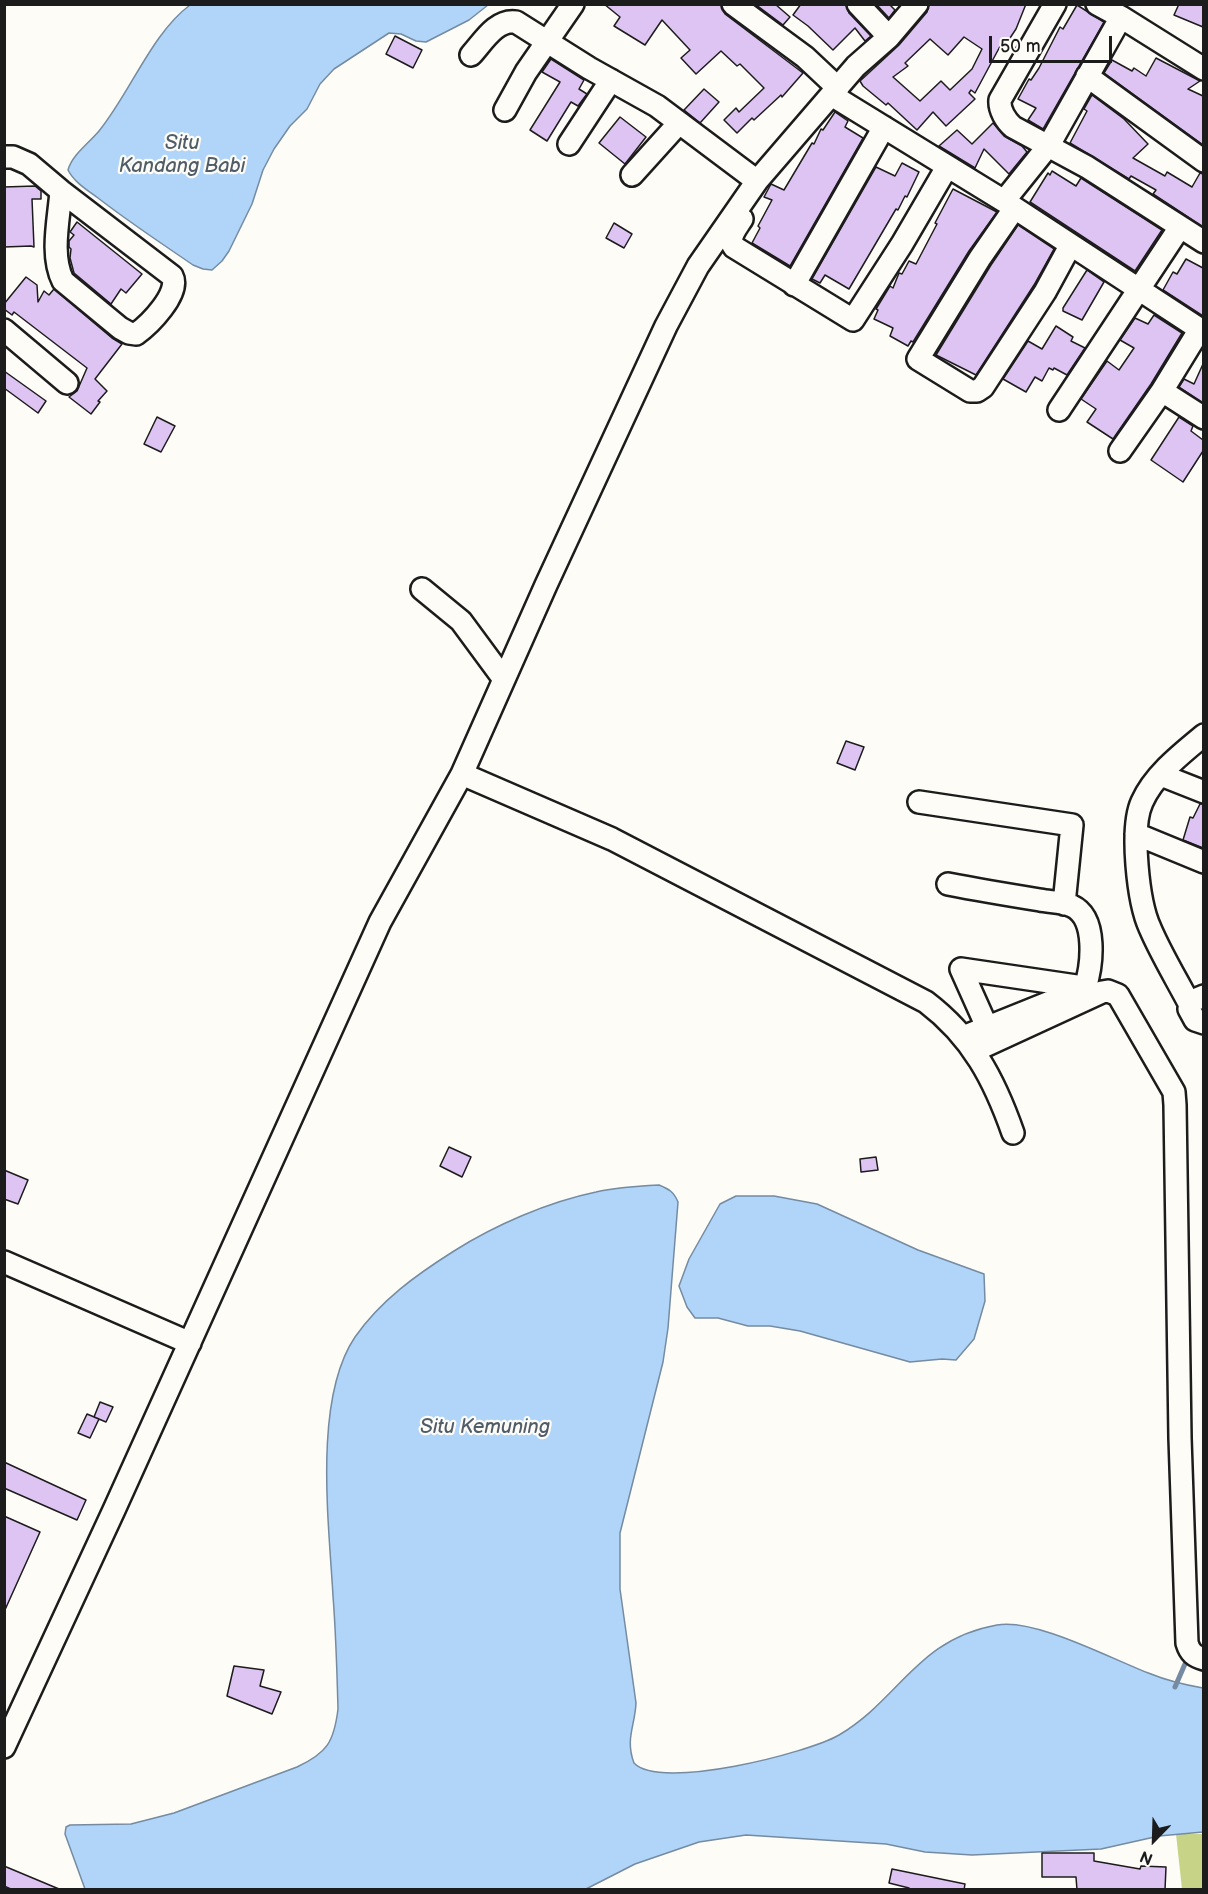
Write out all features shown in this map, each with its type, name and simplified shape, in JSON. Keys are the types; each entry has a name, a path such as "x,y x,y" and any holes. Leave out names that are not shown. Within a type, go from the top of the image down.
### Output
{"street":[{"path":"505,110 526,72 573,4"},
{"path":"733,4 805,57 836,93 884,127 1009,205 1202,331 1120,451"},
{"path":"858,4 889,37"},
{"path":"916,4 889,37 856,66 776,171 731,238 734,247 853,320 897,252 946,167"},
{"path":"1055,4 1005,89 1000,104 1008,122 1013,127 1049,145 1203,242"},
{"path":"1097,4 1203,69"},
{"path":"1070,246 1045,292 983,387 977,392 972,392 918,359 980,258 1009,205 1049,145 1121,17"},
{"path":"471,56 498,25 516,21 546,42 657,106 757,181"},
{"path":"1087,76 1203,161"},
{"path":"569,144 611,80"},
{"path":"4,1747 11,1713 190,1343 380,922 462,774 503,678 666,326 698,267 757,181 836,93"},
{"path":"632,175 679,123"},
{"path":"794,285 884,127"},
{"path":"4,157 14,157 29,164 172,276 175,281 174,288 168,299 156,316 136,334 120,328 63,281 59,273 57,247 61,191"},
{"path":"1059,410 1180,227"},
{"path":"4,330 67,383"},
{"path":"1162,392 1203,417"},
{"path":"422,589 461,621 503,678"},
{"path":"1203,735 1183,752 1147,793 1139,809 1136,834 1138,878 1149,926 1197,1000 1189,1009 1192,1017 1203,1023"},
{"path":"462,774 612,839 926,1002 945,1016 969,1044 995,1086 1013,1133"},
{"path":"1161,775 1203,792"},
{"path":"918,802 1072,825 1064,904"},
{"path":"1136,834 1203,862"},
{"path":"948,884 1073,906 1088,923 1091,956 1085,988"},
{"path":"987,1027 961,969 1085,988"},
{"path":"969,1044 987,1027 1085,988"},
{"path":"969,1044 1101,992 1108,992 1118,995 1174,1092 1178,1213 1180,1438 1187,1643 1189,1651 1195,1657 1203,1659"},
{"path":"4,1262 190,1343"}],"green space":[{"path":"1176,1834 1203,1834 1203,1889 1182,1889"}],"water":[{"name":"Situ Kandang Babi","path":"190,5 488,5 469,20 426,42 416,41 401,34 389,33 334,69 320,84 307,109 290,126 274,149 263,170 252,204 229,251 212,270 193,265 121,216 81,186 68,170 77,154 110,116 164,31"},
{"name":"Situ Kemuning","path":"659,1185 671,1191 678,1202 668,1328 663,1362 620,1533 620,1589 636,1703 630,1740 634,1763 649,1771 673,1773 702,1771 767,1759 822,1743 860,1721 928,1656 947,1643 970,1632 997,1625 1013,1625 1053,1634 1157,1676 1203,1688 1203,1832 1159,1836 1101,1849 972,1855 925,1852 886,1844 746,1835 699,1842 635,1864 586,1889 85,1889 65,1834 66,1827 70,1825 131,1824 174,1813 297,1767 316,1757 331,1738 338,1709 327,1498 329,1427 333,1393 342,1363 355,1337 365,1324 400,1289 426,1269 470,1241 504,1224 541,1208 578,1196 612,1189"},
{"path":"736,1196 774,1196 817,1204 918,1250 984,1274 985,1301 974,1339 956,1360 910,1362 800,1331 770,1326 748,1326 718,1318 695,1318 687,1307 679,1286 689,1259 720,1204"}],"building":[{"path":"604,4 721,4 725,14 803,73 782,97 781,95 754,120 752,118 737,133 724,120 736,108 739,112 764,88 740,64 737,66 721,51 696,74 681,58 690,50 662,20 645,45 614,26 620,17"},
{"path":"755,4 775,4 790,17 783,25"},
{"path":"801,4 846,4 849,13 871,36 865,41 855,28 833,50 793,15"},
{"path":"876,4 889,4 895,10 889,18"},
{"path":"929,4 1026,4 1016,29 1008,41 1004,39 975,93 971,90 969,93 975,99 946,126 933,112 917,130 888,103 886,105 863,86 860,81 899,45 927,12","holes":["964,37 982,49 972,69 950,90 941,81 920,101 893,77 908,66 905,63 930,39 948,55"]},
{"path":"1179,4 1203,4 1203,27 1174,15"},
{"path":"1077,5 1104,22 1043,129 1028,120 1036,108 1018,99 1029,79 1031,80 1039,68 1060,27 1063,29"},
{"path":"395,36 422,50 413,68 386,54"},
{"path":"1156,58 1200,81 1188,89 1203,96 1203,145 1104,73 1112,60 1132,71 1134,68 1146,76"},
{"path":"551,59 584,80 579,89 587,94 578,106 571,102 547,141 530,130 560,82 542,72"},
{"path":"704,89 719,102 700,123 684,110"},
{"path":"1092,95 1124,119 1148,144 1133,158 1165,176 1167,172 1192,187 1200,173 1203,174 1203,227 1153,194 1156,190 1131,176 1129,179 1070,143 1087,111 1084,109"},
{"path":"835,112 848,121 845,127 863,138 790,266 752,243 772,200 764,197 771,184 784,190 821,129 823,130"},
{"path":"620,117 646,137 625,164 599,143"},
{"path":"993,123 1004,136 1022,146 1027,152 1009,174 984,149 975,168 939,146 957,130 972,144"},
{"path":"902,163 919,172 907,197 905,196 898,210 896,209 849,289 825,275 820,283 812,279 876,167 895,176"},
{"path":"1052,171 1076,186 1081,178 1162,230 1135,271 1030,202 1048,173 1050,175"},
{"path":"35,186 41,191 41,199 32,199 34,247 4,247 4,187"},
{"path":"953,189 997,212 969,251 913,342 911,341 908,346 890,336 893,328 874,319 878,310 876,309 890,286 893,288 899,273 902,274 909,261 916,264"},
{"path":"77,222 142,274 126,293 121,289 111,304 74,273 69,241 74,235 70,232"},
{"path":"614,223 632,234 624,248 606,238"},
{"path":"1018,225 1054,249 1034,285 976,375 936,355"},
{"path":"1186,259 1203,268 1203,316 1163,290 1173,272 1177,274"},
{"path":"1087,270 1104,282 1082,320 1063,311 1063,308"},
{"path":"26,277 37,285 38,302 44,291 49,295 54,289 122,344 95,379 107,391 91,414 69,397 77,391 87,368 14,312 12,315 4,309 4,304"},
{"path":"1154,315 1182,333 1151,384 1113,439 1087,422 1096,409 1081,399 1107,361 1119,370 1134,348 1120,340 1135,318 1148,324"},
{"path":"1056,326 1073,337 1071,341 1085,348 1067,375 1054,368 1053,370 1049,368 1042,381 1035,377 1026,392 1003,379 1028,341 1042,349"},
{"path":"1203,364 1203,403 1179,387 1184,379 1194,384"},
{"path":"4,371 46,401 38,413 4,388"},
{"path":"157,417 175,426 161,452 144,444"},
{"path":"1179,417 1193,426 1191,431 1203,440 1203,451 1183,482 1151,460"},
{"path":"846,741 864,747 855,770 837,763"},
{"path":"1200,804 1203,804 1203,848 1183,840 1190,817 1193,818"},
{"path":"449,1147 471,1157 462,1177 440,1166"},
{"path":"876,1157 878,1170 861,1172 860,1159"},
{"path":"4,1170 28,1180 18,1204 4,1199"},
{"path":"100,1402 113,1407 106,1422 94,1417"},
{"path":"87,1414 99,1419 90,1438 78,1433"},
{"path":"4,1462 86,1500 77,1520 4,1488"},
{"path":"4,1516 40,1532 4,1612"},
{"path":"234,1666 264,1670 260,1686 281,1692 272,1714 227,1696"},
{"path":"1042,1853 1094,1853 1094,1861 1140,1869 1141,1866 1166,1867 1165,1890 1077,1890 1076,1877 1042,1877"},
{"path":"4,1866 59,1890 13,1890 4,1886"},
{"path":"892,1869 965,1884 964,1890 908,1890 909,1888 889,1883"}],"waterway":[{"path":"1175,1687 1188,1657"}]}
